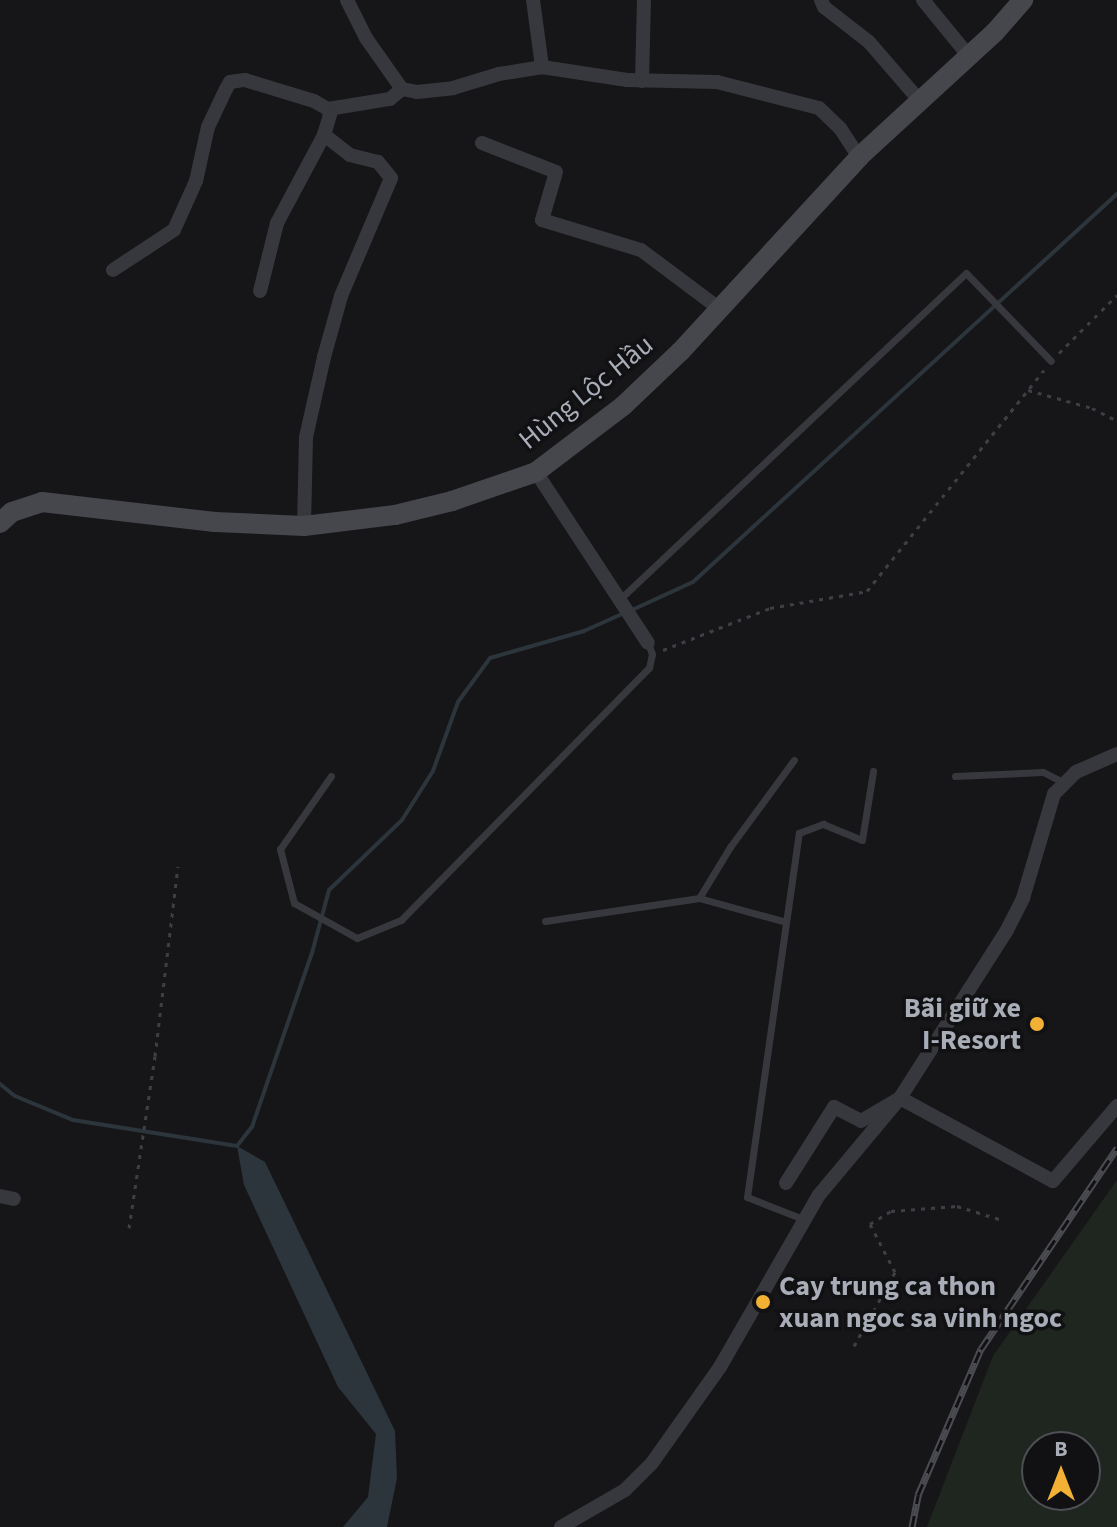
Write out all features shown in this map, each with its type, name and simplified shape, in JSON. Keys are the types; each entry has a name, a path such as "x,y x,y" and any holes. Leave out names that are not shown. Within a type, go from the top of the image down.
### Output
{"street":[{"path":"347,0 366,38 402,89 417,92 453,88 499,74 542,67 642,81 717,82 807,102 829,115 859,157"},
{"path":"642,81 644,0"},
{"path":"821,0 824,7 878,52 920,101"},
{"path":"923,0 968,55"},
{"name":"Hùng Lộc Hầu","path":"0,523 12,512 42,502 215,522 304,526 395,515 452,501 536,472 623,406 720,309 859,157 995,32 1023,0"},
{"path":"537,3 542,67"},
{"path":"113,270 164,239 179,222 203,159 208,127 230,82 245,80 328,109 390,99 402,89"},
{"path":"260,291 280,215 324,135 328,109"},
{"path":"304,526 306,437 324,357 347,282 391,178 378,162 350,155 324,135"},
{"path":"482,143 556,172 542,220 641,250 720,309"},
{"path":"536,472 650,649"},
{"path":"561,1527 625,1490 652,1463 720,1367 803,1219 819,1195 900,1098 1023,898 1054,794 1063,782 1089,765 1117,754"},
{"path":"900,1098 1053,1181 1117,1106"},
{"path":"786,1183 834,1107 861,1121 900,1098"}],"lane":[{"path":"619,601 966,273 1051,361"},
{"path":"331,776 280,849 294,903 357,938 401,920 649,668 650,649"},
{"path":"699,898 730,847 794,760"},
{"path":"803,1219 747,1197 799,833 823,824 862,840 873,771"},
{"path":"955,776 1043,772 1063,782"},
{"path":"545,921 699,898 786,922"}],"path":[{"path":"650,649 770,608 867,591 1051,361 1117,295"},
{"path":"1028,390 1092,408 1117,421"},
{"path":"129,1228 155,1056 178,866"},
{"path":"854,1346 895,1272 870,1224 891,1211 957,1206 999,1219"}],"shaded area":[{"path":"237,1146 265,1162 395,1431 397,1478 387,1527 343,1527 368,1497 376,1434 338,1387 244,1185"},
{"path":"1117,1180 1117,1527 927,1527 993,1356"}],"waterway":[{"path":"632,610 693,582 1117,194"},
{"path":"237,1146 252,1127 312,953 329,890 402,820 433,771 458,702 490,658 584,631 624,613"},
{"path":"0,1084 15,1096 73,1120 237,1146"}],"railway":[{"path":"912,1527 918,1495 981,1349 1117,1148"}],"place":[{"name":"Bãi giữ xe I-Resort","path":"1037,1024"},
{"name":"Cay trung ca thon xuan ngoc sa vinh ngoc","path":"763,1302"}]}
